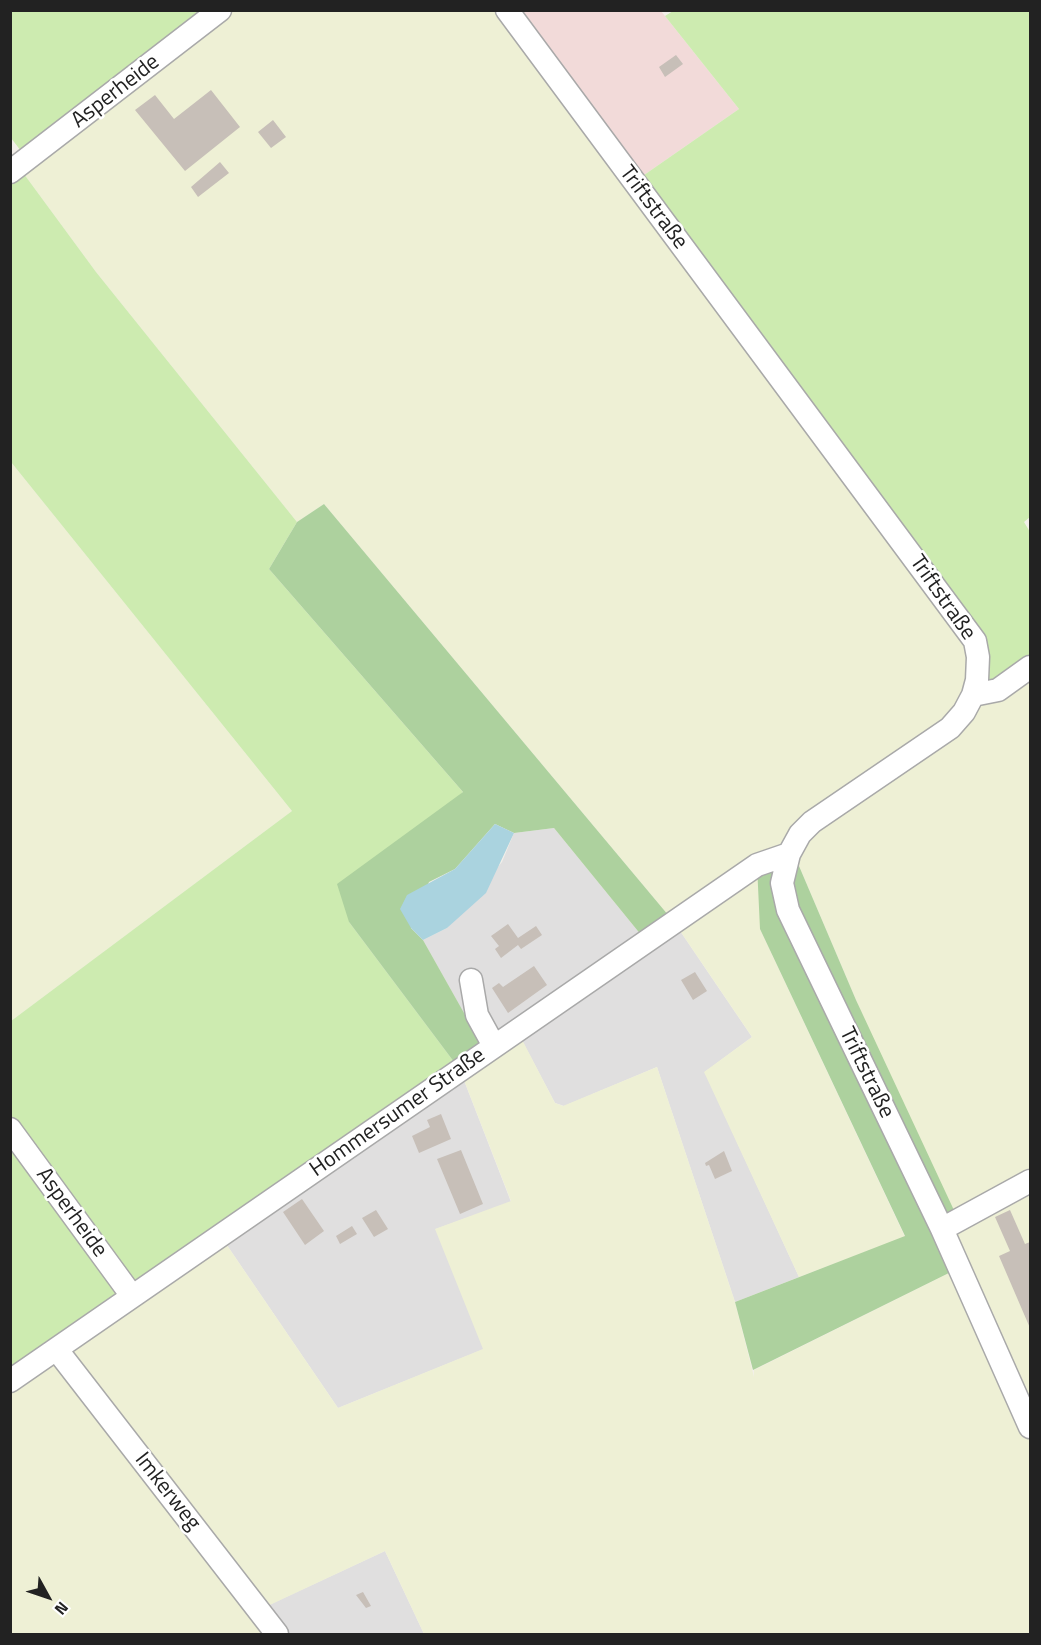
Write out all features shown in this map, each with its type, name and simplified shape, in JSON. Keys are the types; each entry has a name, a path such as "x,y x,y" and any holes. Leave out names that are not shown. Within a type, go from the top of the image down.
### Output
{"street":[{"name":"Asperheide","path":"10,172 220,10"},
{"name":"Triftstraße","path":"507,10 975,641 978,657 974,695 964,712 950,728 812,822 800,834 789,854 782,884 788,910 942,1229 1030,1427"},
{"path":"974,695 998,690 1030,668"},
{"name":"Hommersumer Straße","path":"10,1381 757,865 789,854"},
{"path":"471,980 477,1015 494,1046"},
{"name":"Asperheide","path":"10,1129 132,1296"},
{"path":"942,1229 1030,1180"},
{"name":"Imkerweg","path":"57,1350 277,1635"}],"shaded area":[{"path":"507,11 661,11 739,109 634,182"},
{"path":"554,828 646,941 674,922 752,1037 705,1072 799,1277 735,1302 657,1067 564,1106 555,1103 517,1031 486,1052 423,940 447,928 502,862 514,833"},
{"path":"460,1070 511,1202 436,1229 484,1349 338,1408 220,1235"},
{"path":"385,1551 424,1634 277,1634 258,1610"}],"green space":[{"path":"10,11 220,11 21,151 11,138"},
{"path":"220,11 507,11 1030,667 1030,1634 424,1634 385,1551 259,1610 277,1634 11,1634 11,1381 220,1235 338,1408 483,1349 435,1229 511,1201 460,1070 517,1030 555,1103 563,1106 657,1067 735,1302 754,1377 754,1370 959,1268 856,1000 799,866 760,929 905,1237 799,1277 704,1072 752,1037 674,922 324,504 297,522 96,272 21,170"},
{"path":"673,11 1030,11 1030,517 1024,522 1030,532 1030,667 973,695 978,657 634,182 739,109 665,16"},
{"path":"21,170 96,272 297,522 269,569 463,792 349,922 460,1070 10,1377 11,1021 292,811 11,462 10,178"},
{"path":"11,462 292,811 11,1021"},
{"path":"324,504 674,922 646,941 554,828 514,833 495,824 455,869 429,882 411,928 423,940 486,1052 460,1070 349,922 337,884 463,792 269,569 297,522"},
{"path":"789,854 799,866 856,1000 959,1221 942,1229 959,1268 753,1370 735,1302 905,1236 760,929 757,865"}],"water":[{"path":"495,824 514,833 486,893 447,928 423,940 411,928 400,909 407,895 455,869"}],"building":[{"path":"676,55 683,64 665,77 659,67"},
{"path":"211,90 240,127 185,171 135,110 155,95 174,119"},
{"path":"273,120 286,137 271,148 258,132"},
{"path":"220,162 229,173 198,197 191,187"},
{"path":"508,924 518,938 536,926 542,935 521,949 518,945 501,958 495,949 499,946 491,936"},
{"path":"534,966 547,985 508,1013 492,988 499,983 503,987"},
{"path":"695,972 707,991 693,1000 681,980"},
{"path":"441,1114 451,1139 419,1153 412,1136 430,1127 427,1120"},
{"path":"461,1150 483,1204 460,1214 437,1159"},
{"path":"724,1151 732,1171 715,1179 709,1165 706,1166 705,1163"},
{"path":"302,1199 324,1231 305,1245 283,1212"},
{"path":"376,1210 388,1229 374,1237 362,1218"},
{"path":"1010,1210 1025,1244 1030,1242 1030,1328 999,1256 1010,1251 995,1217"},
{"path":"352,1226 357,1234 340,1244 336,1236"},
{"path":"363,1592 371,1606 366,1608 356,1595"}]}
